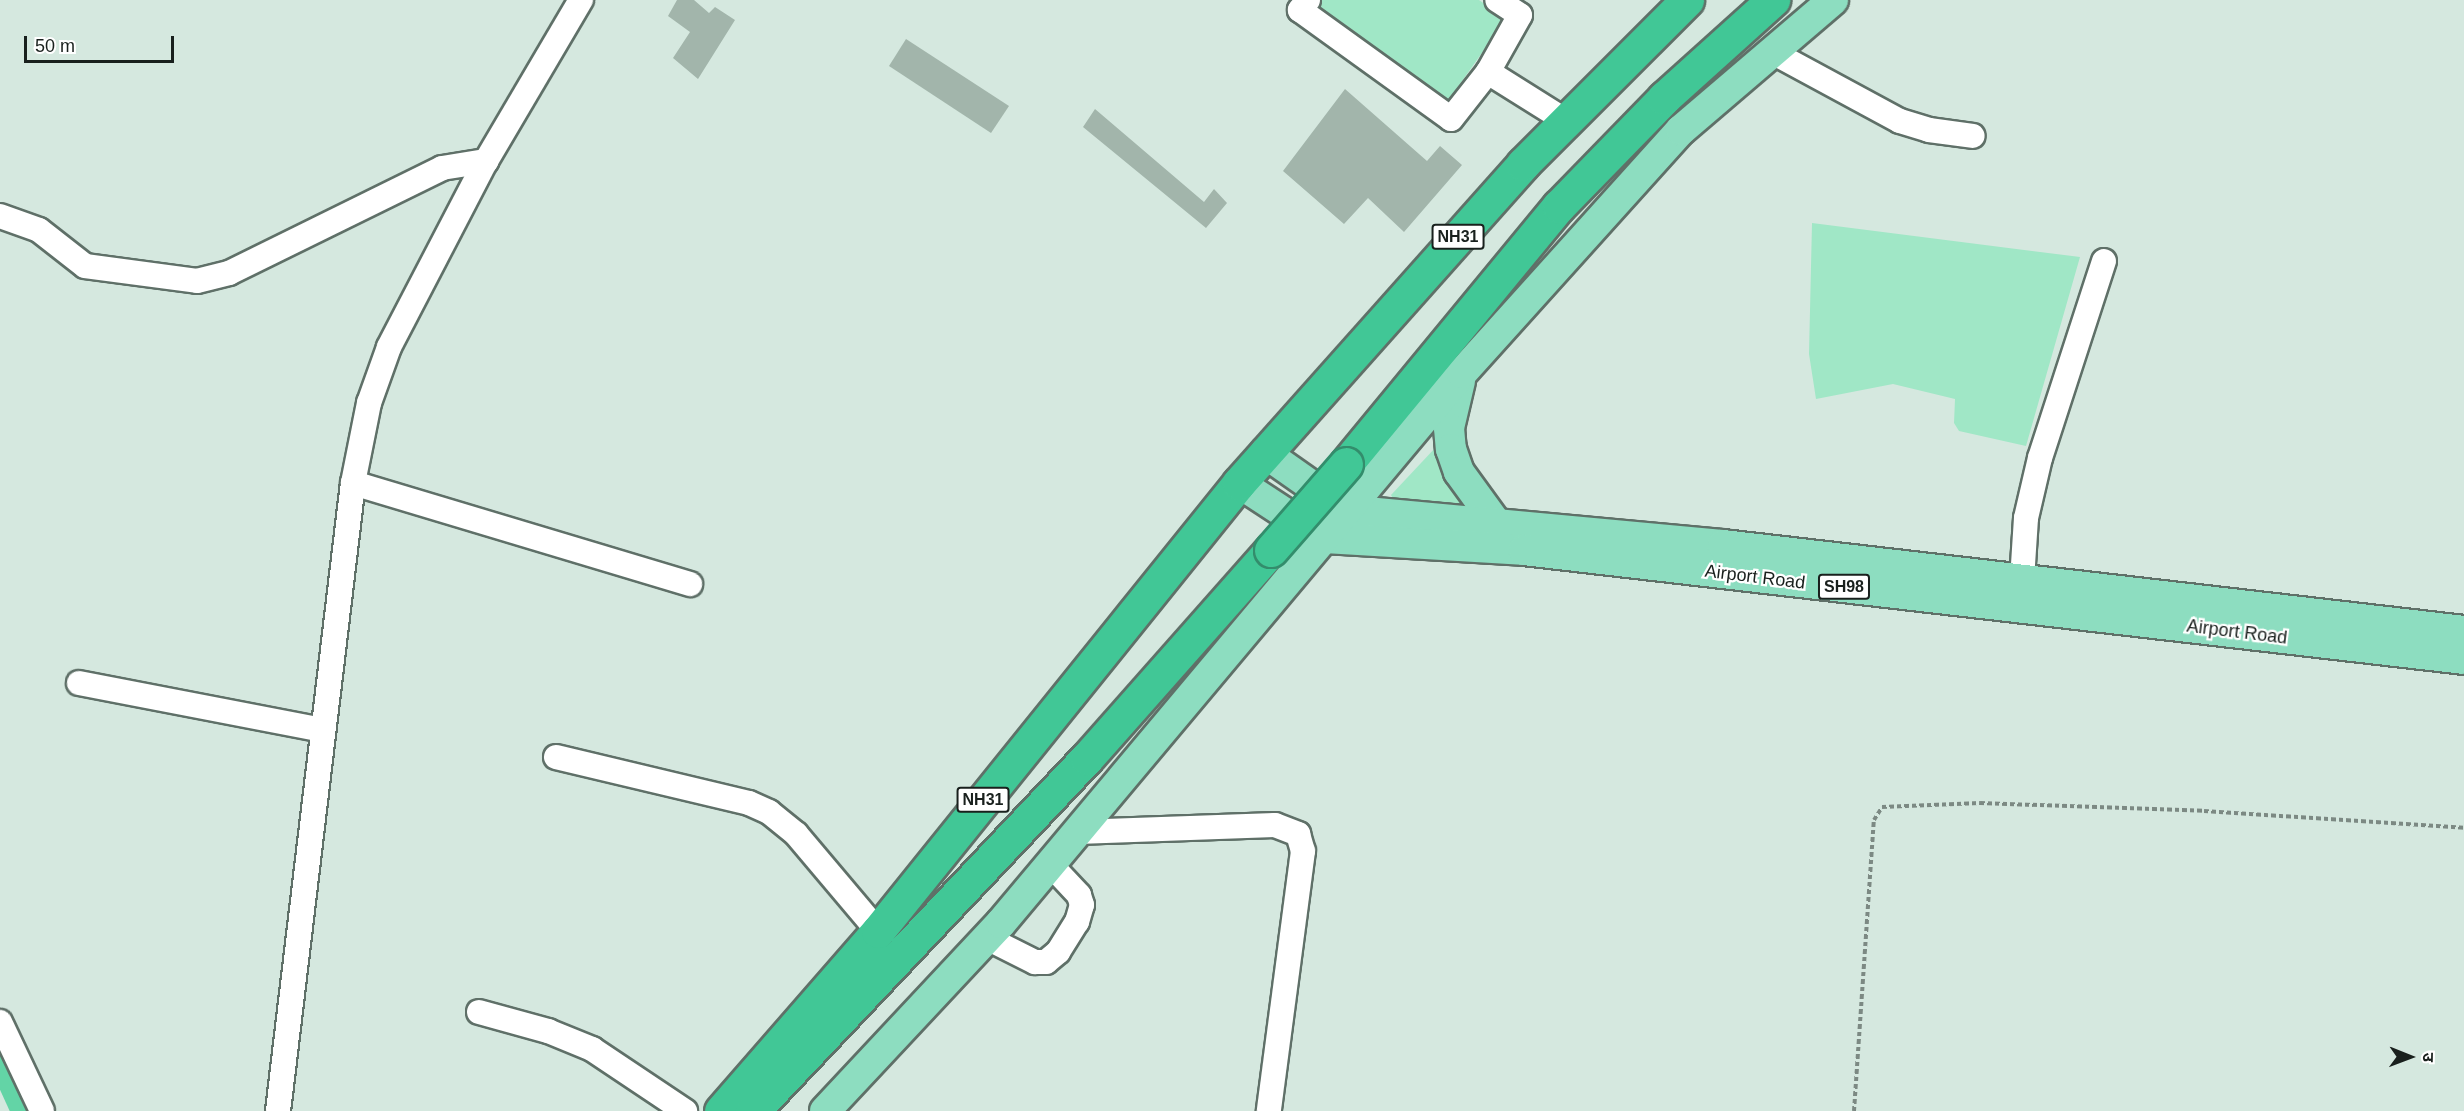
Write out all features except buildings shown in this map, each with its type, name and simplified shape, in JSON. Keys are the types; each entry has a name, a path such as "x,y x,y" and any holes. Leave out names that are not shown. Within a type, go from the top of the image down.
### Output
{"highway":[{"name":"NH31","path":"721,1111 878,931 1265,453 1523,164 1687,0"},
{"name":"NH31","path":"753,1111 1087,758 1346,464 1559,206 1664,98 1773,0"}],"main road":[{"path":"825,1111 987,938 1462,373 1681,130 1774,53 1833,0"},
{"path":"1462,373 1451,406 1451,449 1459,472 1496,523"},
{"path":"1265,453 1346,510"},
{"name":"Airport Road","path":"1239,483 1323,538 1524,550 2464,658"},
{"name":"SH98","path":"1346,510 1496,523 2464,631"}],"street":[{"path":"278,1111 353,483 369,403 389,347 486,161 581,0"},
{"path":"1308,0 1300,10 1451,119 1488,72 1520,15 1497,0"},
{"path":"1774,53 1900,121 1929,130 1973,136"},
{"path":"1488,72 1566,121"},
{"path":"0,216 39,230 85,266 197,281 229,273 442,168 486,161"},
{"path":"2022,580 2026,518 2040,458 2104,261"},
{"path":"353,483 690,584"},
{"path":"79,683 323,730"},
{"path":"556,757 749,803 769,812 796,834 878,931"},
{"path":"1077,832 1275,825 1298,834 1303,851 1269,1111"},
{"path":"987,938 1035,962 1046,962 1058,952 1077,921 1082,905 1078,895 1050,864"},
{"path":"479,1012 548,1031 592,1049 685,1111"},
{"path":"0,1022 42,1111"}],"path":[{"path":"1854,1111 1874,820 1882,807 1968,803 2192,810 2464,828"}],"green space":[{"path":"1320,0 1479,0 1506,19 1445,105 1313,10"},
{"path":"1812,223 2080,257 2026,446 1959,431 1954,423 1955,399 1893,384 1816,399 1809,354"},
{"path":"1436,447 1463,498 1458,509 1395,502 1391,495"}],"waterway":[{"path":"0,1065 21,1111"}]}
